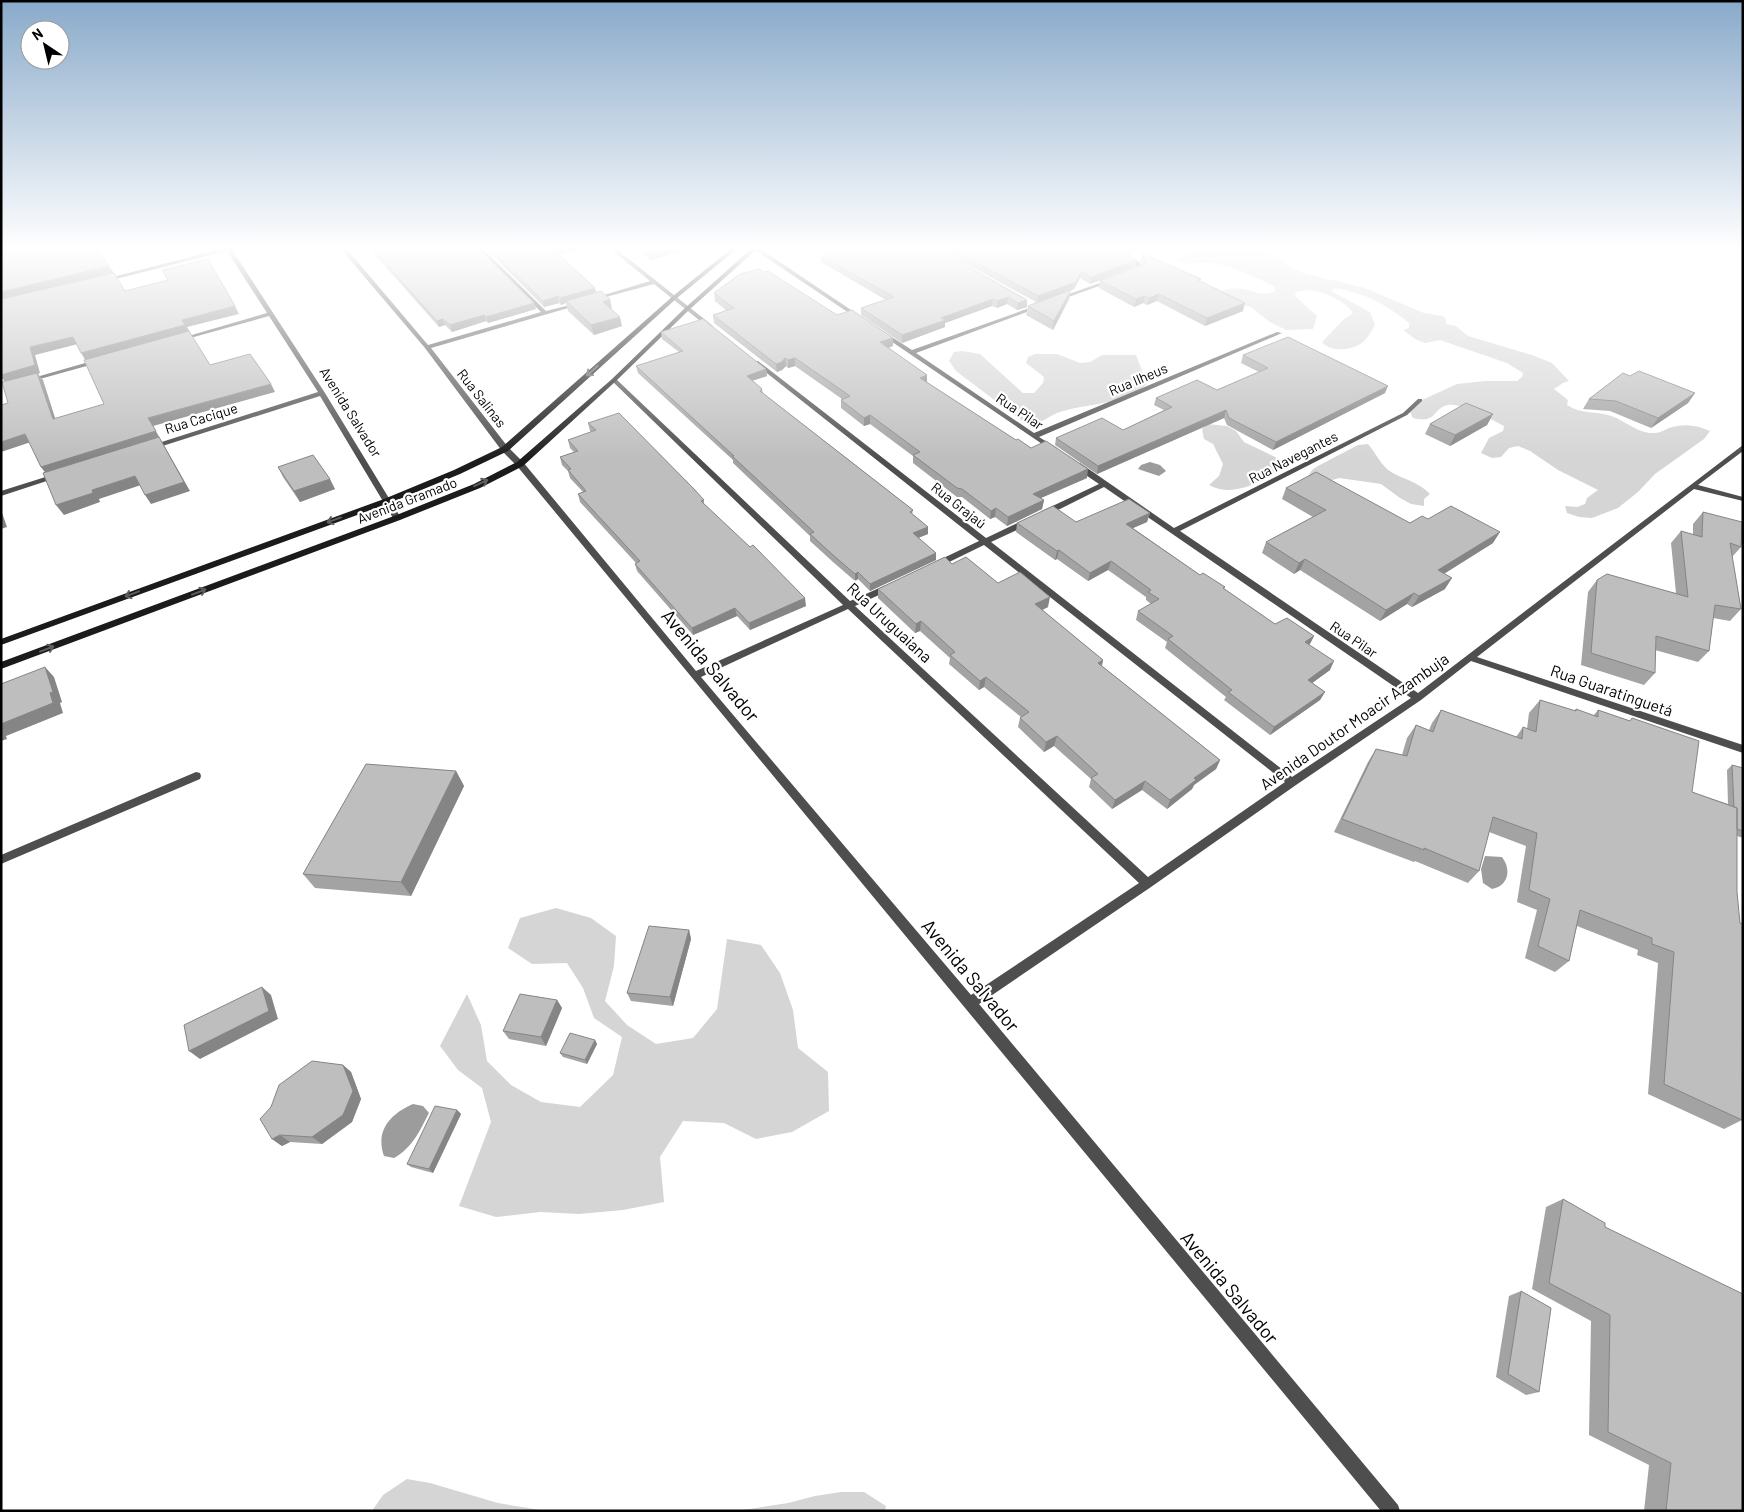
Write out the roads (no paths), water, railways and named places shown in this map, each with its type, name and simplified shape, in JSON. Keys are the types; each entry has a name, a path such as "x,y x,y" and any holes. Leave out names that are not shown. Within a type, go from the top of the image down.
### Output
{"street":[{"path":"174,340 253,319"},
{"name":"Avenida Salvador","path":"273,319 322,393 397,518"},
{"name":"Rua Salinas","path":"403,319 505,449 520,464"},
{"path":"427,347 526,319"},
{"name":"Avenida Gramado","path":"1,642 387,501 458,472 505,449 652,319"},
{"name":"Avenida Gramado","path":"1,666 397,518 477,486 520,464 614,380 676,319"},
{"path":"700,319 718,333"},
{"path":"860,319 870,325"},
{"path":"911,353 1005,319"},
{"name":"Rua Pilar","path":"878,331 1058,452"},
{"name":"Rua Ilheus","path":"1034,436 1280,333"},
{"name":"Rua Grajaú","path":"750,358 1292,782"},
{"path":"20,382 107,359"},
{"name":"Rua Uruguaiana","path":"614,380 850,606 1147,884"},
{"name":"Rua Cacique","path":"143,449 322,393"},
{"name":"Rua Navegantes","path":"1174,531 1405,414 1420,400"},
{"name":"Avenida Doutor Moacir Azambuja","path":"970,1003 1418,698 1743,447"},
{"name":"Rua Pilar","path":"1074,463 1418,698"},
{"name":"Avenida Salvador","path":"520,464 1392,1511"},
{"path":"1,494 67,473"},
{"path":"932,567 1105,484"},
{"path":"1693,486 1743,499"},
{"path":"695,676 895,584"},
{"name":"Rua Guaratinguetá","path":"1471,658 1743,749"},
{"path":"1,860 196,776"}]}
